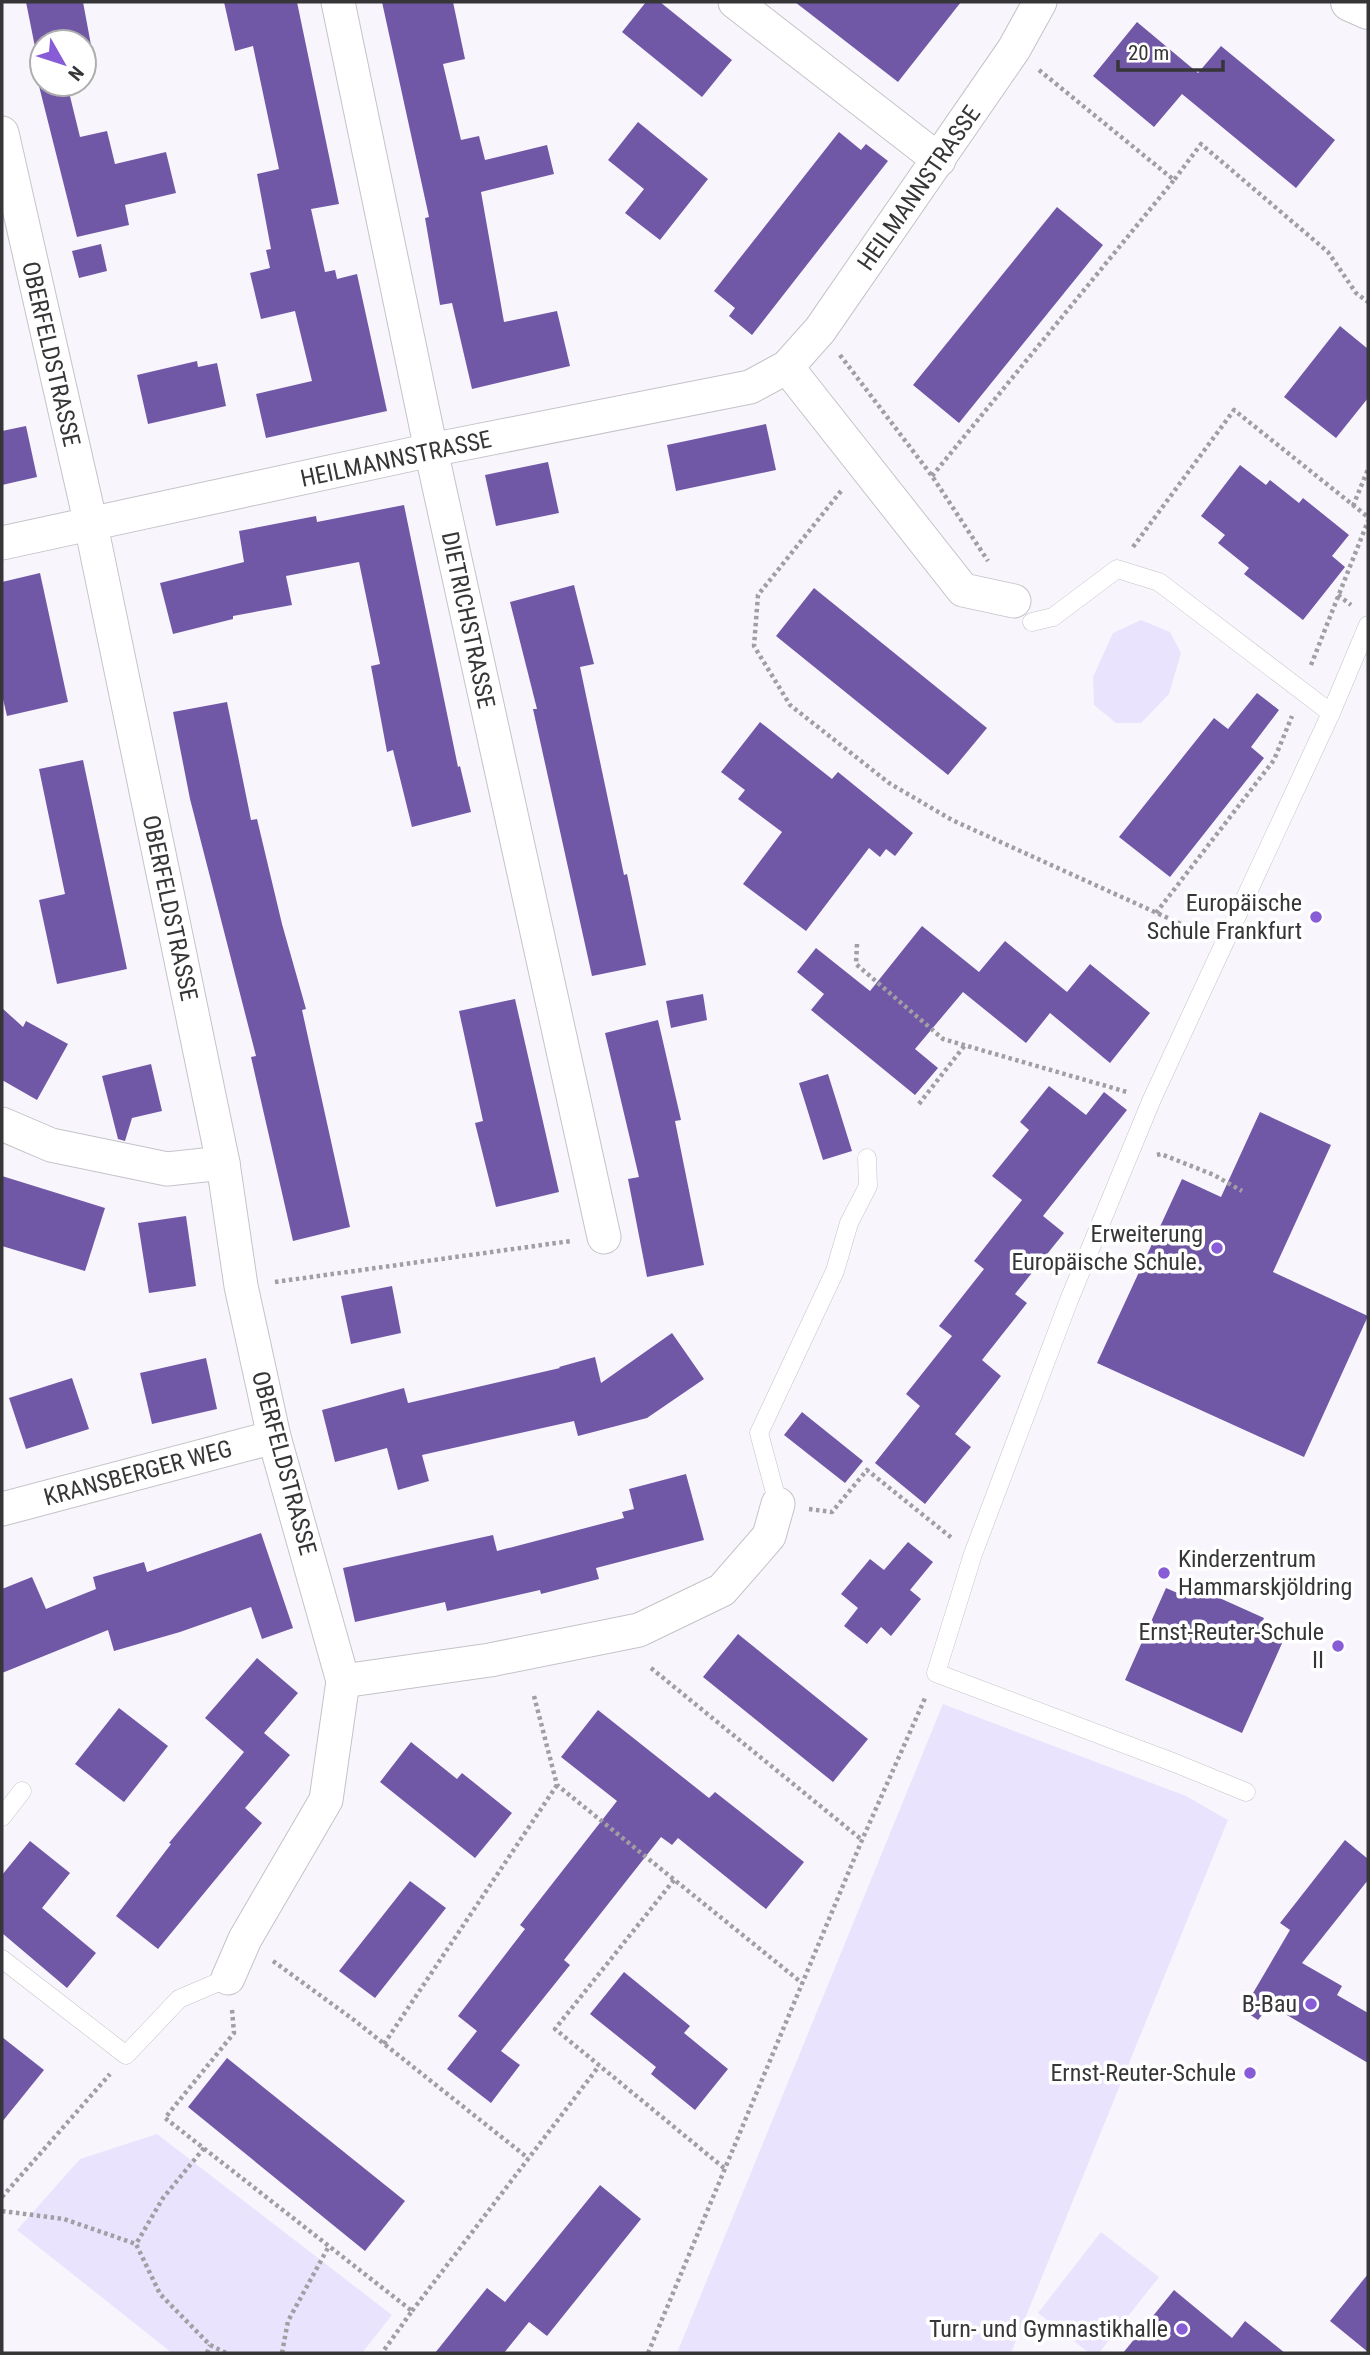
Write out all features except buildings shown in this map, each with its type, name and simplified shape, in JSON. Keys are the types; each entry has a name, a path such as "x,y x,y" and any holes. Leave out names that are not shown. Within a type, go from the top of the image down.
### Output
{"main road":[{"path":"1350,2 1368,10"}],"street":[{"name":"DIETRICHSTRASSE","path":"338,2 431,450 604,1237"},
{"path":"735,2 939,160"},
{"name":"HEILMANNSTRASSE","path":"2,543 431,450 750,387 787,367 820,330 1014,49 1040,2"},
{"name":"OBERFELDSTRASSE","path":"4,152 91,525 223,1163 241,1286 274,1437 343,1681 326,1800 244,1939 228,1978"},
{"path":"787,367 963,590 1023,611"},
{"path":"2,1124 51,1145 167,1169 223,1163"},
{"name":"KRANSBERGER WEG","path":"2,1509 274,1437"},
{"path":"343,1681 490,1660 639,1630 722,1590 769,1536 778,1504"}],"lane":[{"path":"1023,611 1053,617 1116,569 1159,582 1331,713"},
{"path":"1246,1792 936,1673 973,1554 1069,1300 1152,1099 1331,713 1368,625"},
{"path":"778,1504 759,1433 835,1271 849,1223 868,1186 867,1158"},
{"path":"2,1817 22,1791"},
{"path":"2,1959 127,2055 179,2000 228,1978"}],"path":[{"path":"1014,49 1174,180"},
{"path":"932,476 1201,145 1328,252 1356,293 1368,302"},
{"path":"820,330 932,476 1023,611"},
{"path":"1116,569 1234,410 1368,519 1301,692"},
{"path":"863,463 758,595 754,646 790,705 888,783 952,820 1224,944"},
{"path":"1353,506 1368,469"},
{"path":"1156,913 1274,760 1287,729"},
{"path":"857,944 856,964 943,1039 1152,1099"},
{"path":"919,1104 965,1045"},
{"path":"1161,1154 1214,1174 1242,1191"},
{"path":"241,1286 604,1237"},
{"path":"832,1512 867,1471 973,1554"},
{"path":"651,1668 862,1840"},
{"path":"648,2353 862,1840 936,1673"},
{"path":"534,1696 557,1786 802,1983"},
{"path":"384,2044 557,1786"},
{"path":"674,1880 555,2029 724,2168"},
{"path":"244,1939 384,2044 528,2158"},
{"path":"228,1978 234,2032 165,2118 412,2311"},
{"path":"2,2197 127,2055"},
{"path":"382,2353 599,2066"},
{"path":"135,2244 163,2198 204,2148"},
{"path":"2,2211 64,2219 135,2244 160,2294 210,2345 226,2353"},
{"path":"282,2353 288,2321 329,2246"},
{"path":"207,2353 210,2345"}],"shaded area":[{"path":"1141,620 1170,632 1181,653 1169,694 1141,723 1116,723 1094,705 1093,677 1113,633"},
{"path":"943,1704 1186,1796 1228,1820 1011,2353 677,2353"},
{"path":"157,2134 392,2315 362,2353 172,2353 17,2230 80,2159"},
{"path":"1101,2232 1159,2277 1099,2353 1089,2353 1038,2313"}],"place":[{"name":"Europäische Schule Frankfurt","path":"1316,917"},
{"name":"Erweiterung Europäische Schule.","path":"1217,1248"},
{"name":"Kinderzentrum Hammarskjöldring","path":"1164,1573"},
{"name":"Ernst-Reuter-Schule II","path":"1338,1646"},
{"name":"B-Bau","path":"1311,2004"},
{"name":"Ernst-Reuter-Schule","path":"1250,2073"},
{"name":"Turn- und Gymnastikhalle","path":"1182,2329"}]}
